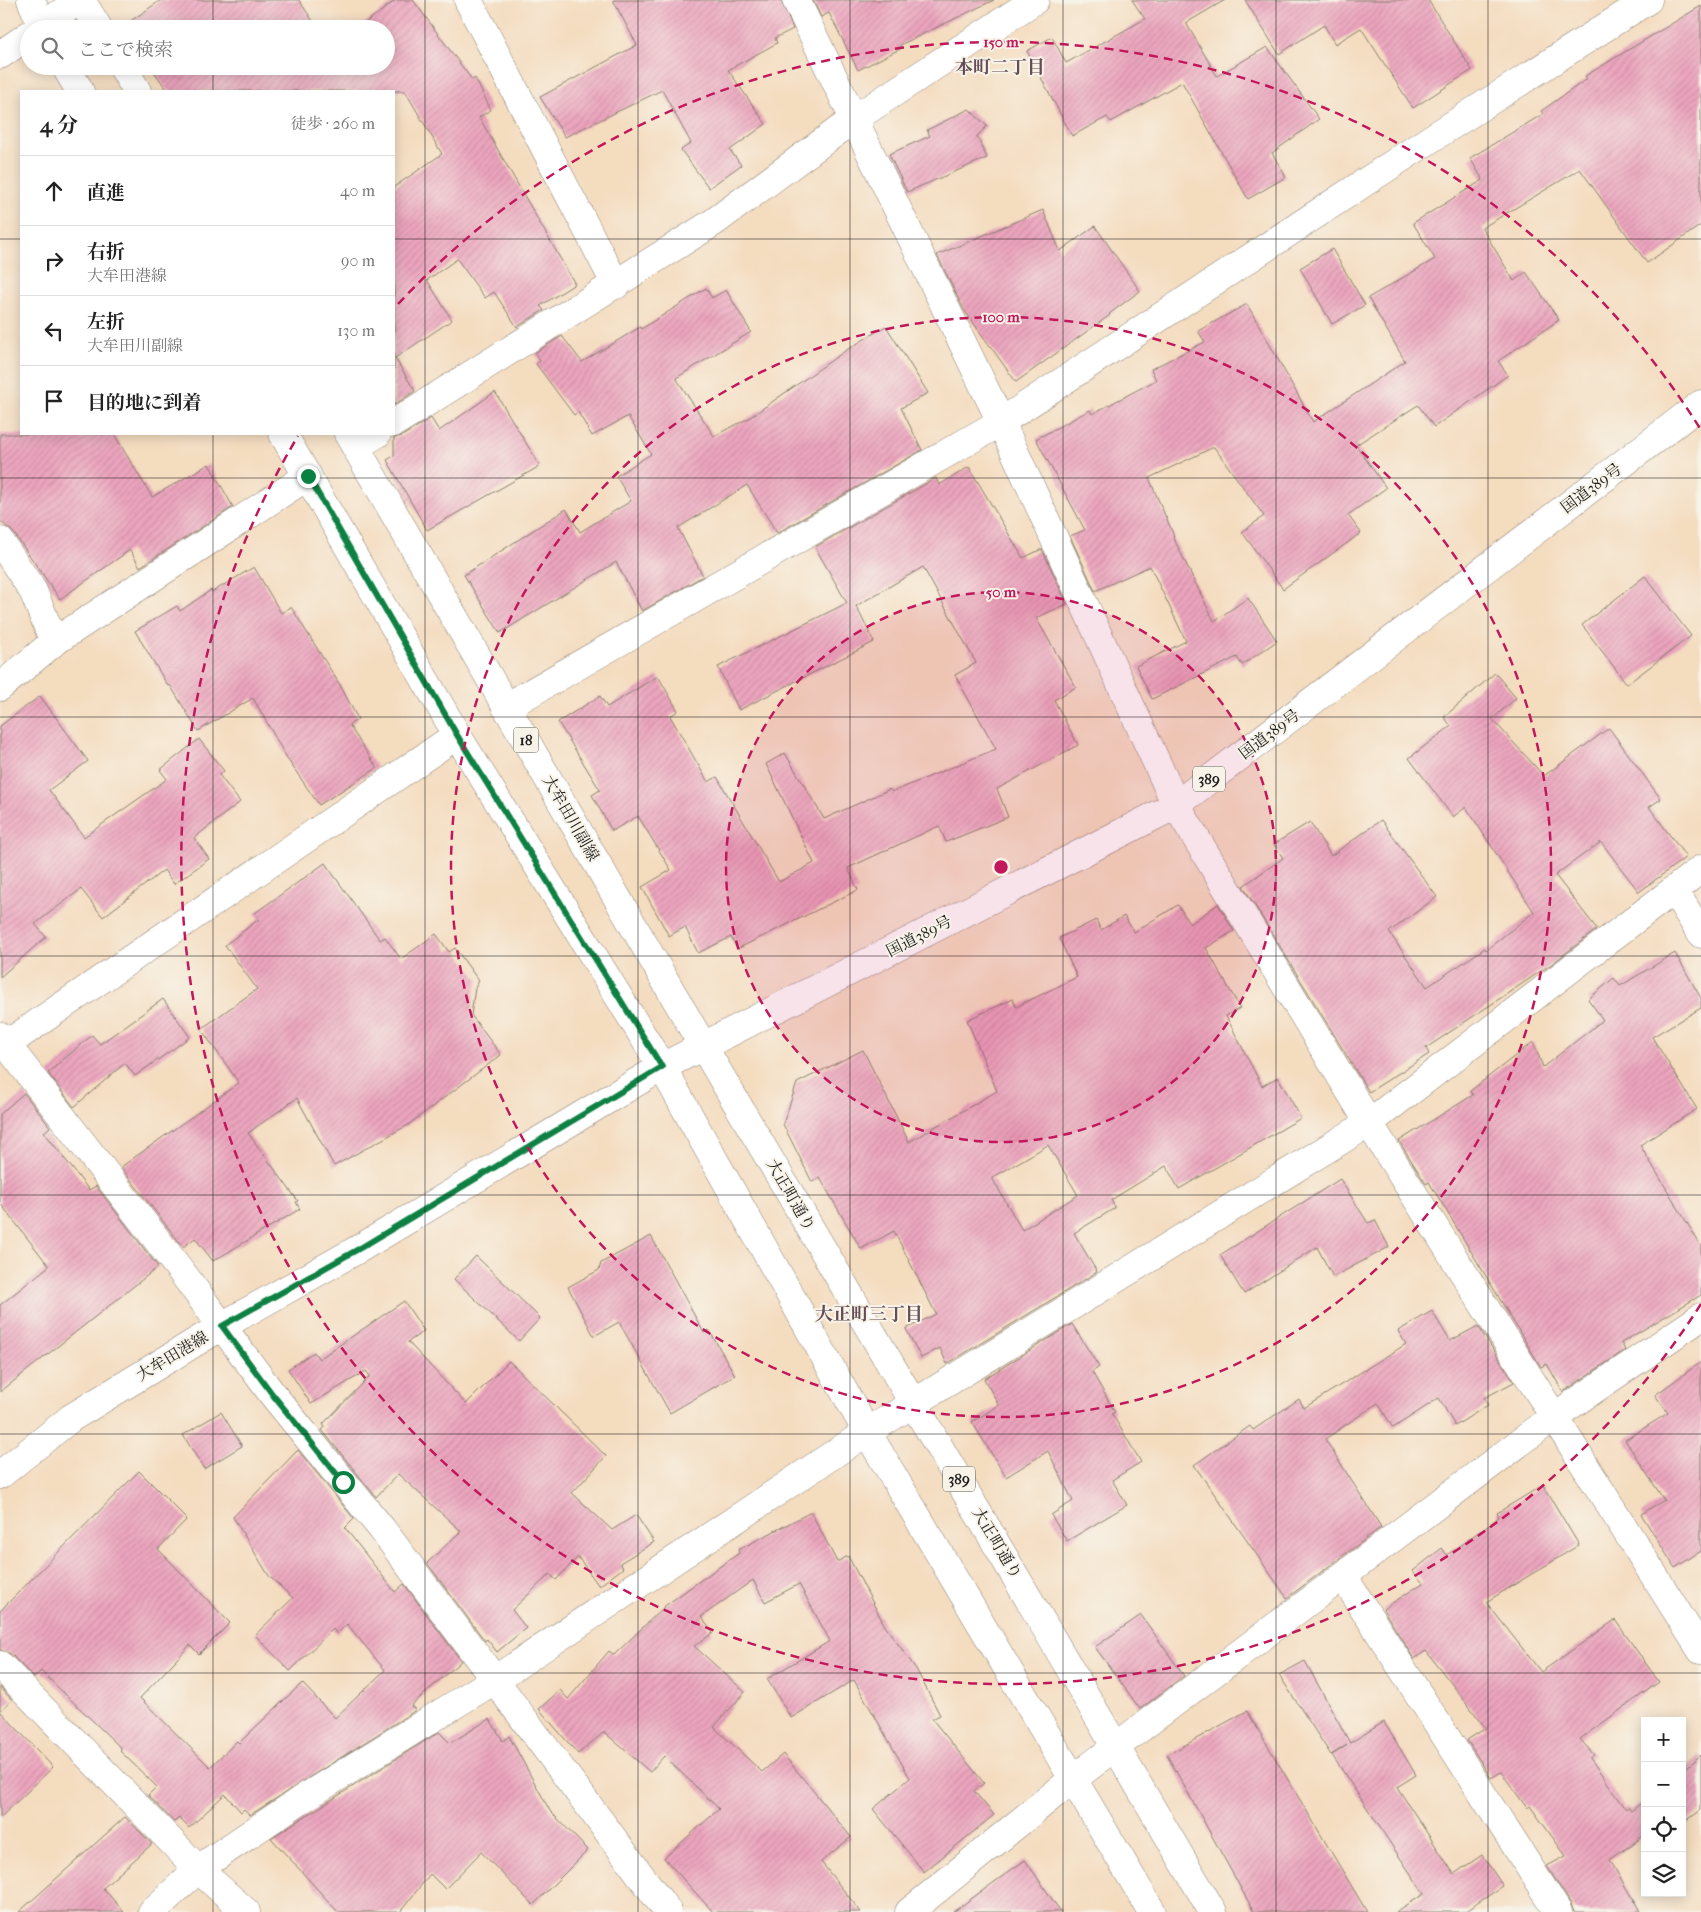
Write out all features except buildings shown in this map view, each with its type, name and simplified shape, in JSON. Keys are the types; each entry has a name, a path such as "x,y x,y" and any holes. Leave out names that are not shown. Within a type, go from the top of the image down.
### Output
{"main road":[{"path":"32,0 36,20"},
{"path":"51,20 80,0 93,20"},
{"path":"468,0 616,285"},
{"path":"796,0 1000,422 1176,805 1369,1122 1701,1650"},
{"path":"395,422 714,222 854,119 1035,0"},
{"path":"506,707 1000,422 1432,138 1648,0"},
{"path":"0,55 20,41"},
{"path":"70,75 79,90"},
{"path":"127,75 136,90"},
{"name":"国道389号","path":"662,1067 1176,805 1701,404"},
{"path":"284,435 457,735 662,1067 867,1432 1152,1912"},
{"name":"大牟田川副線","path":"360,438 506,707 704,1046"},
{"path":"0,687 54,642 308,476"},
{"path":"0,541 33,591 54,642"},
{"path":"457,735 3,1040 273,1395 382,1530 496,1679 668,1912"},
{"path":"152,1912 198,1869 299,1801 496,1679 867,1432 1369,1122 1701,870"},
{"path":"1674,890 1701,934"},
{"name":"大正町通り","path":"704,1046 1213,1912"},
{"name":"大牟田港線","path":"0,1475 71,1418 222,1326 362,1247 662,1067"},
{"path":"909,1912 1072,1779 1555,1416 1701,1317"},
{"path":"1343,1576 1558,1912"},
{"path":"0,1665 198,1869 246,1912"}],"district":[{"name":"本町二丁目","path":"1000,67"},
{"name":"大正町三丁目","path":"869,1314"}],"route":[{"path":"308,476 457,735 662,1067 362,1247 222,1326 273,1395 343,1482"}]}
